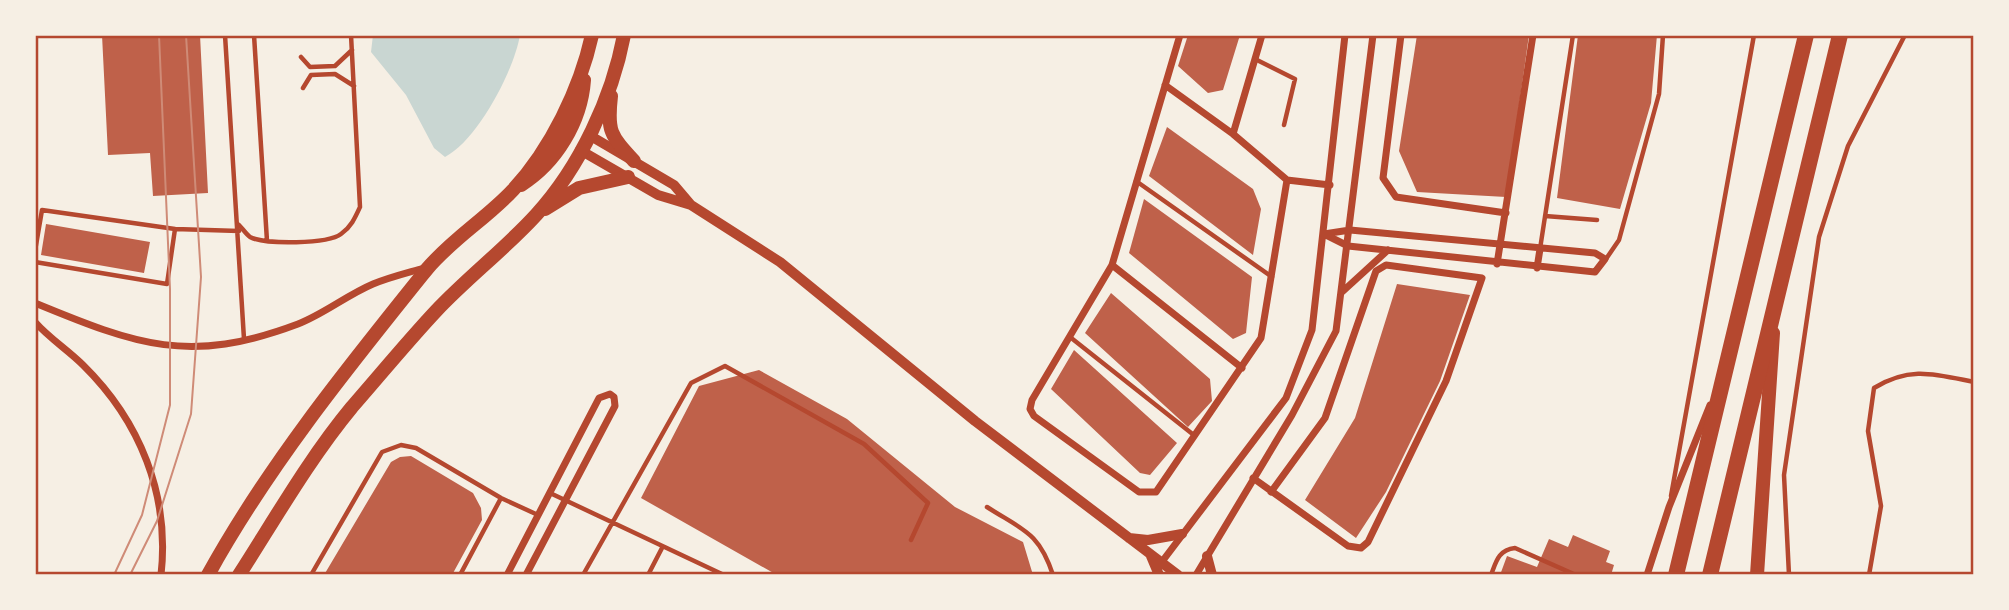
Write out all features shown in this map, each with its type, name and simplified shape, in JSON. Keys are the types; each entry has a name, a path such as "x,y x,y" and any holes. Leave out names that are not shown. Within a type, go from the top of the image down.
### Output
{"highway":[{"path":"1676,575 1806,35"},
{"path":"1710,575 1840,35"}],"main road":[{"path":"208,575 235,525 429,266 514,189 538,175 569,135 583,88 592,35"},
{"path":"624,35 614,78 608,123 612,138 634,161"},
{"path":"514,189 548,142 585,67"},
{"path":"537,214 589,135 614,78"},
{"path":"569,135 589,135"},
{"path":"569,135 580,150"},
{"path":"239,575 298,483 350,410 437,310 537,214 579,188 628,177"},
{"path":"1757,575 1774,318"}],"street":[{"path":"1180,35 1112,265 1032,400 1030,409 1034,416 1139,492 1156,492 1261,338 1287,180"},
{"path":"1233,134 1262,35"},
{"path":"1161,563 1286,398 1312,330 1345,35"},
{"path":"1196,575 1292,415 1336,331 1373,35"},
{"path":"1401,35 1383,178 1388,189 1396,197 1506,213"},
{"path":"1497,264 1533,35"},
{"path":"1165,85 1233,134 1287,180 1330,185"},
{"path":"589,135 674,185 691,205"},
{"path":"580,150 658,195 691,205 779,262 1126,538 1178,575"},
{"path":"1350,230 1595,253 1605,259 1595,272 1537,268 1348,246 1324,233 1350,230"},
{"path":"1537,268 1540,249"},
{"path":"1341,294 1388,250"},
{"path":"1112,265 1242,368"},
{"path":"1254,478 1271,492 1348,546 1361,548 1368,542 1446,381 1482,278 1386,265 1376,271 1325,418 1271,492"},
{"path":"35,303 138,342 194,348 244,340 299,324 372,284 429,266"},
{"path":"35,322 82,363 131,421 156,488 162,545 161,575"},
{"path":"1647,575 1668,507 1730,355"},
{"path":"507,575 599,398 610,394 614,397 615,406 526,575"},
{"path":"1126,538 1148,540 1182,534"},
{"path":"1151,556 1159,575"},
{"path":"1207,556 1212,575"}],"lane":[{"path":"225,35 244,340"},
{"path":"254,35 267,241"},
{"path":"35,250 42,210 175,229 239,228 251,237 267,241 326,240 340,236 352,224 360,207 351,35"},
{"path":"1540,249 1573,35"},
{"path":"1605,259 1619,240 1659,94 1663,35"},
{"path":"1668,507 1754,35"},
{"path":"1789,575 1784,475 1819,237 1848,146 1905,35"},
{"path":"301,57 310,66 335,66 352,49"},
{"path":"1255,59 1295,79 1284,125"},
{"path":"303,88 311,75 335,74 355,86"},
{"path":"1135,180 1272,277"},
{"path":"1545,216 1597,220"},
{"path":"35,262 167,284 175,229"},
{"path":"1070,337 1195,436"},
{"path":"583,575 691,383 725,366 864,444 892,469 928,503 911,540"},
{"path":"1869,575 1881,506 1868,431 1874,388 1894,376 1927,373 1974,382"},
{"path":"311,575 382,452 401,445 416,449 501,498 538,515"},
{"path":"550,493 724,575"},
{"path":"460,575 501,498"},
{"path":"987,507 1037,538 1045,550 1053,575"},
{"path":"648,575 662,548"},
{"path":"1490,575 1500,554 1515,548 1576,575"}],"shaded area":[{"path":"373,35 520,35 510,67 492,104 469,136 445,157 434,148 406,95 371,52"}],"building":[{"path":"102,35 200,35 208,193 153,196 150,153 108,155"},
{"path":"1188,35 1240,35 1223,90 1208,93 1178,66"},
{"path":"1417,35 1529,35 1506,197 1417,192 1399,151"},
{"path":"1578,35 1657,35 1651,103 1620,209 1557,198"},
{"path":"1167,127 1253,189 1261,209 1253,255 1149,176"},
{"path":"1144,199 1252,277 1246,333 1233,339 1129,253"},
{"path":"46,224 150,242 144,273 41,255"},
{"path":"1397,284 1470,295 1440,381 1386,492 1356,538 1305,500 1355,418"},
{"path":"1111,293 1210,379 1212,401 1188,427 1085,333"},
{"path":"1074,350 1177,443 1150,475 1140,473 1051,389"},
{"path":"759,370 847,419 955,507 1023,542 1033,575 777,575 641,498 699,386"},
{"path":"411,456 473,493 481,508 482,520 452,575 324,575 391,462 400,457"},
{"path":"1573,535 1610,551 1606,562 1614,565 1611,575 1500,575 1507,556 1537,567 1549,539 1568,547"}],"tram line":[{"path":"114,575 142,515 170,405 170,289 159,35"},
{"path":"130,575 157,521 191,414 201,277 186,35"}]}
